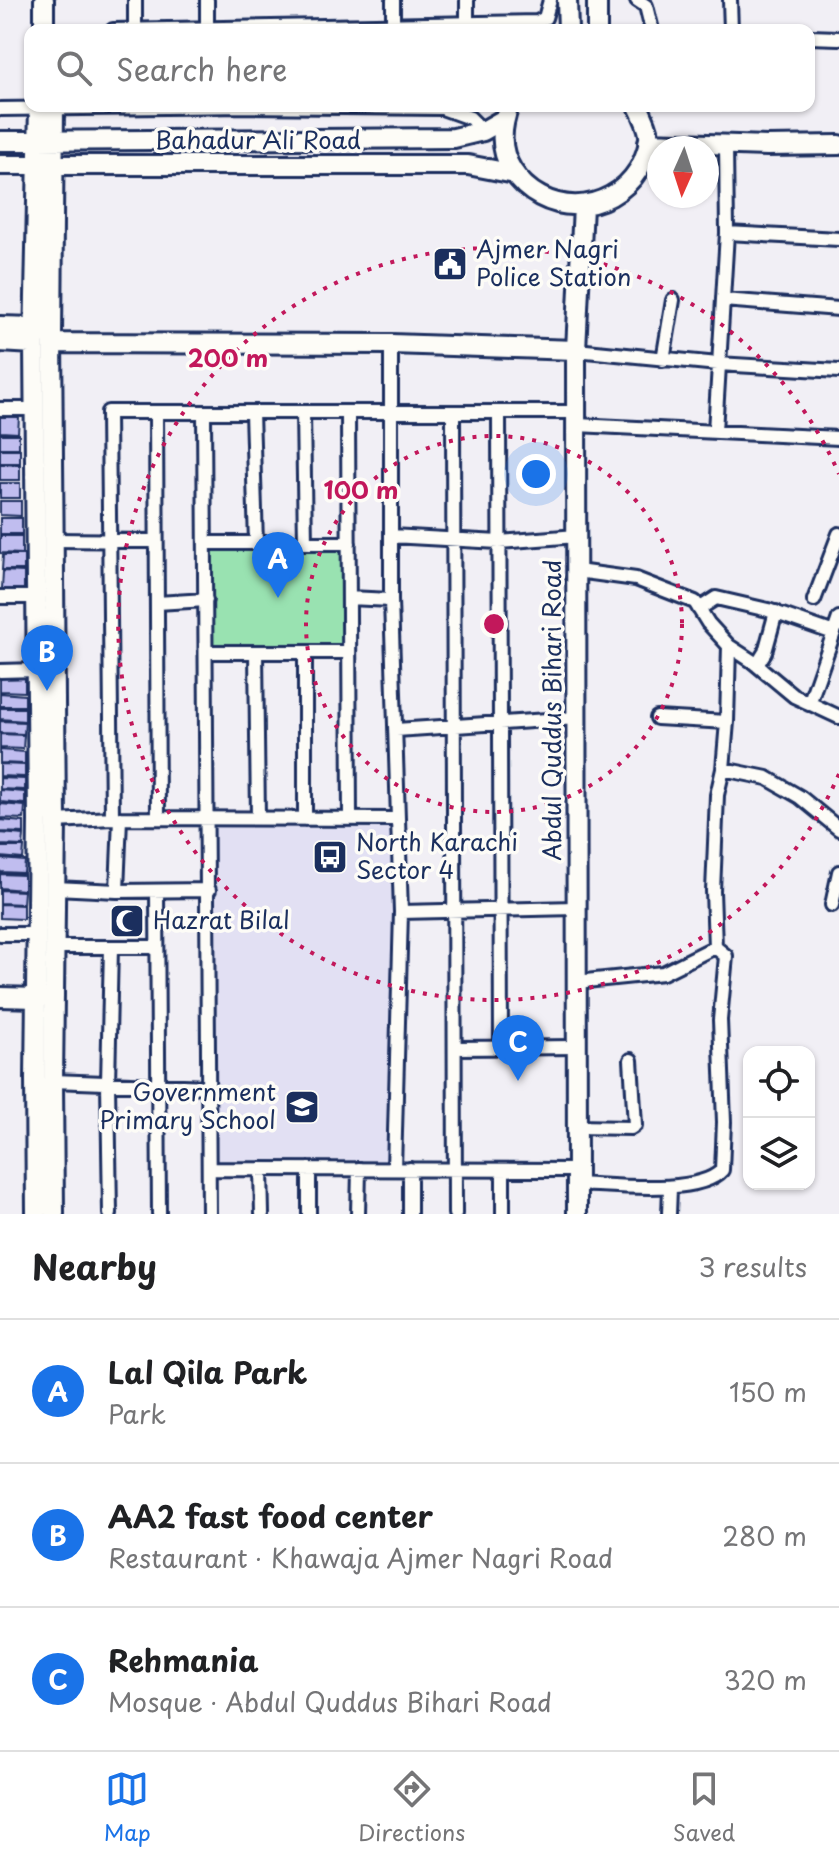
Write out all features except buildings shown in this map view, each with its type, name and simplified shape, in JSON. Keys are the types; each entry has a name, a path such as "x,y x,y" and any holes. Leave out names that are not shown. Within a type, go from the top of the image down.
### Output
{"street":[{"path":"44,0 44,24"},
{"path":"135,0 135,24"},
{"path":"207,0 207,24"},
{"path":"393,0 393,24 537,22 545,18 550,0"},
{"path":"467,0 467,22"},
{"path":"567,0 568,24"},
{"path":"597,0 597,24"},
{"path":"637,0 646,6 650,24"},
{"path":"730,0 731,24"},
{"path":"815,37 839,38"},
{"path":"0,109 24,108"},
{"path":"36,1214 45,1044 54,947 37,670 34,409 40,338 47,112"},
{"path":"453,112 470,118 483,131"},
{"path":"507,112 501,134 507,162 534,194 557,205 583,206 610,198 631,182 644,160 647,146"},
{"name":"Bahadur Ali Road","path":"0,141 454,138 483,131 507,112"},
{"path":"640,112 649,136"},
{"path":"719,145 839,145"},
{"path":"715,431 727,233 726,145"},
{"name":"Bahadur Ali Road","path":"0,165 468,165 515,174"},
{"name":"Abdul Quddus Bihari Road","path":"577,1214 576,350 583,206"},
{"path":"727,233 839,239"},
{"path":"663,360 673,300"},
{"path":"723,300 839,309"},
{"path":"0,326 40,338"},
{"path":"40,338 53,540 56,821 49,901 37,934 37,998 53,1081 54,1214"},
{"path":"0,342 40,338 576,350 663,360 839,371"},
{"path":"391,344 391,600 401,912 394,1169"},
{"path":"0,409 34,409"},
{"path":"117,891 108,412 499,412 715,431 839,438"},
{"path":"156,412 158,818"},
{"path":"204,412 209,1214"},
{"path":"252,412 256,543"},
{"path":"303,412 305,543"},
{"path":"348,412 350,819"},
{"path":"453,412 455,1214"},
{"path":"499,412 501,1047"},
{"path":"814,600 839,534"},
{"path":"391,536 499,542 577,536"},
{"path":"53,540 156,541"},
{"path":"206,543 349,543"},
{"path":"577,571 636,579 695,602 708,623 729,646 794,696 839,717"},
{"path":"0,597 36,597"},
{"path":"349,598 391,600"},
{"path":"699,609 716,598 776,612 834,633"},
{"path":"157,603 206,600"},
{"path":"757,665 765,652 776,612"},
{"path":"809,704 839,618"},
{"path":"715,947 717,795 723,769 727,722 729,646"},
{"path":"207,652 349,652"},
{"path":"256,652 258,818"},
{"path":"305,652 305,819"},
{"path":"0,671 37,670"},
{"path":"396,730 577,718"},
{"path":"657,718 727,722"},
{"path":"723,769 767,778 800,797 839,829"},
{"path":"56,821 208,817 397,819"},
{"path":"832,905 839,872"},
{"path":"49,901 117,891 209,890"},
{"path":"157,891 159,1214"},
{"path":"401,912 576,908"},
{"path":"0,934 37,934"},
{"path":"54,947 157,947"},
{"path":"110,1214 108,1083 111,947"},
{"path":"576,982 663,973 715,947"},
{"path":"209,1169 503,1170 670,1188 709,1179 722,1170 724,1122 720,1020 726,956 715,947"},
{"path":"0,997 37,998"},
{"path":"455,1048 576,1047"},
{"path":"576,1127 631,1128 635,1125 631,1060"},
{"path":"53,1081 209,1087"},
{"path":"261,1169 262,1214"},
{"path":"309,1169 309,1214"},
{"path":"358,1214 359,1169"},
{"path":"410,1169 410,1214"},
{"path":"503,1170 503,1214"},
{"path":"669,1214 670,1188"}],"shaded area":[{"path":"208,818 395,820 394,1169 209,1169"}],"green space":[{"path":"206,543 349,543 349,652 207,652"}],"place":[{"name":"Ajmer Nagri Police Station","path":"450,264"},
{"name":"Lal Qila Park","path":"278,598"},
{"name":"AA2 fast food center","path":"47,691"},
{"name":"North Karachi Sector 4","path":"330,857"},
{"name":"Hazrat Bilal","path":"127,921"},
{"name":"Rehmania","path":"518,1081"},
{"name":"Government Primary School","path":"302,1107"}]}
